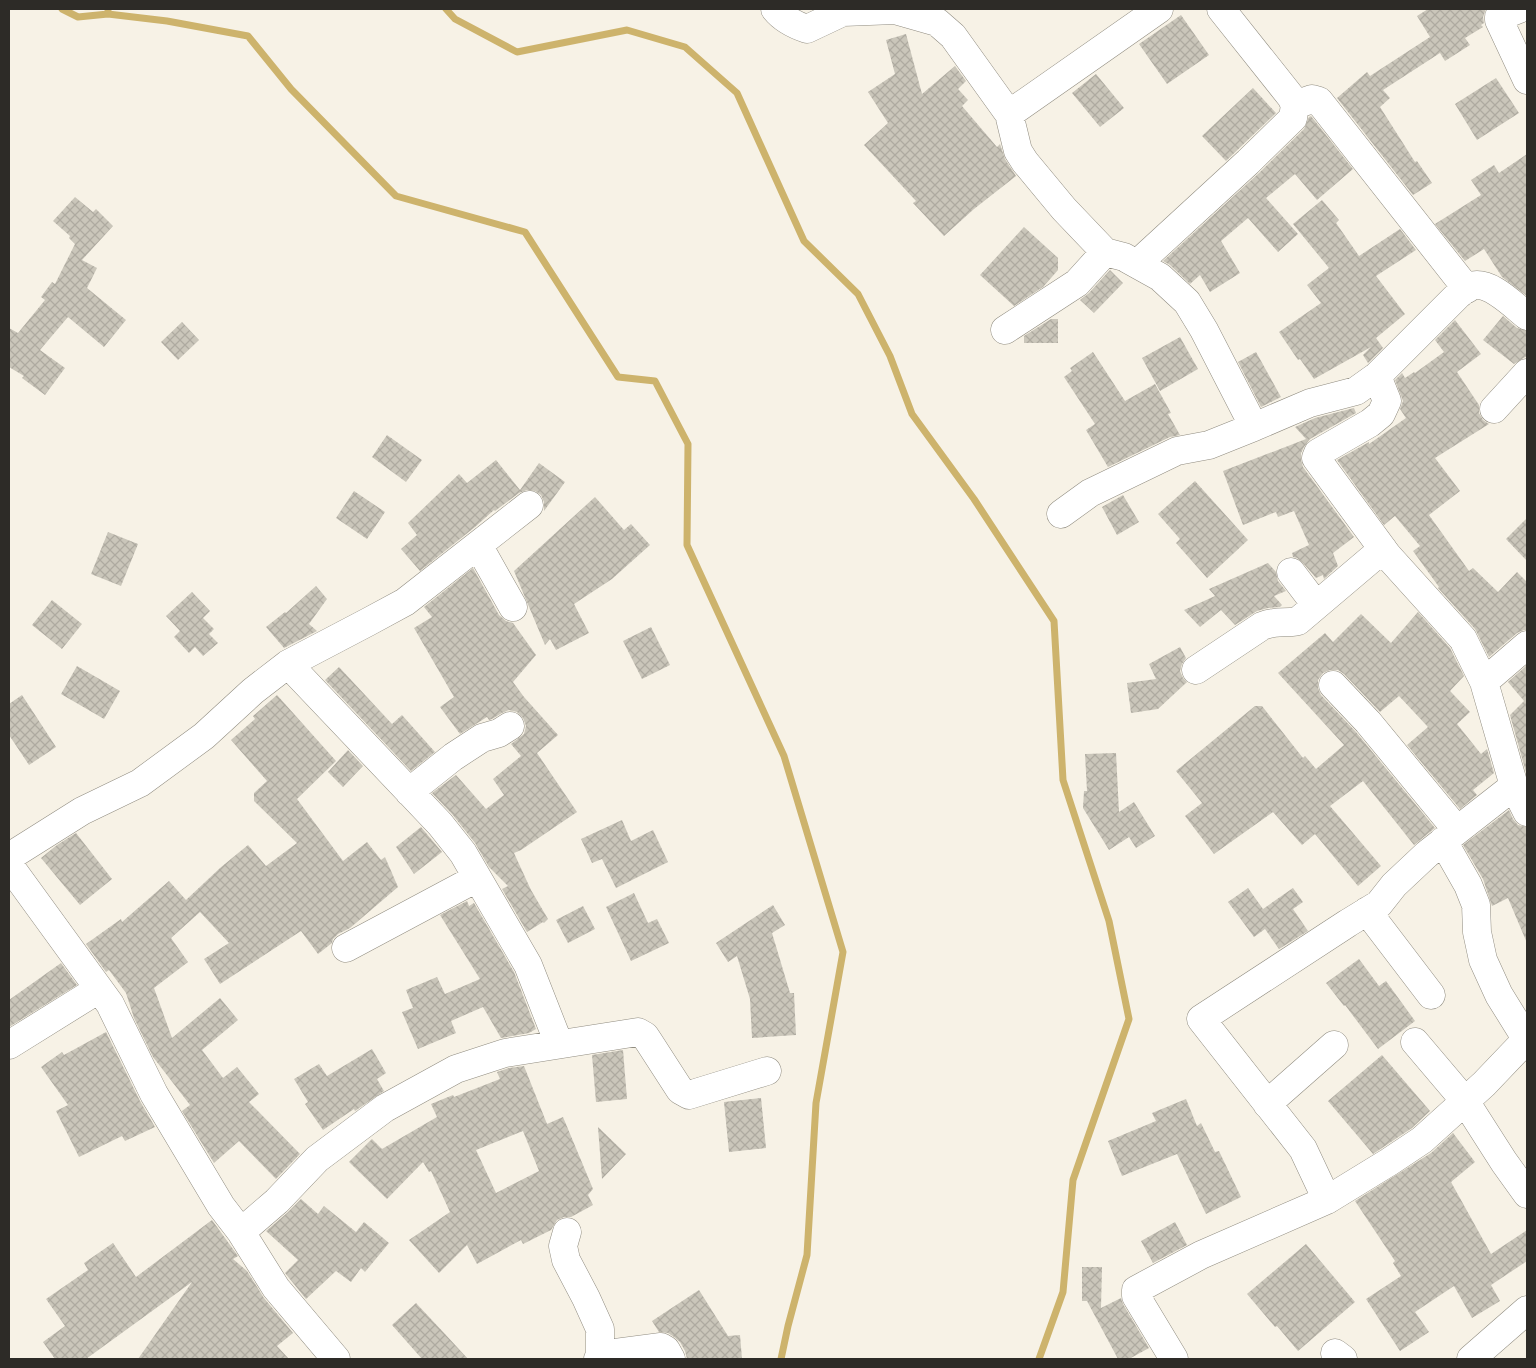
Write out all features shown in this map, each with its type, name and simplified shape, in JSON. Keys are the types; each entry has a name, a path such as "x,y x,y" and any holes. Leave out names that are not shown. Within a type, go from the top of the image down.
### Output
{"street":[{"path":"775,9 793,24 807,29 843,12 895,10 937,22 958,42 1009,114 1018,151 1064,209 1105,252 1124,257 1160,277 1187,302 1204,330 1254,427"},
{"path":"1009,114 1159,9"},
{"path":"1137,264 1248,162 1292,118 1295,105 1291,97 1221,9"},
{"path":"1519,9 1499,17 1499,20 1527,80"},
{"path":"1295,105 1312,100 1319,101 1467,289"},
{"path":"1005,330 1077,283 1105,252"},
{"path":"1061,514 1090,493 1177,451 1209,445 1310,403 1356,391 1377,376 1458,295 1472,286 1484,286 1494,290 1527,316"},
{"path":"1494,409 1527,373"},
{"path":"1377,376 1386,402 1381,414 1370,423 1318,453 1316,458 1383,549 1463,640 1484,682 1514,786 1527,812"},
{"path":"9,857 82,811 140,783 204,736 253,691 288,664 405,602 529,505"},
{"path":"478,545 514,607"},
{"path":"1196,670 1262,626 1273,622 1298,621 1383,549"},
{"path":"1291,572 1316,605"},
{"path":"1484,682 1527,645"},
{"path":"288,664 440,824 463,853 528,965 559,1044"},
{"path":"1174,1359 1136,1296 1136,1290 1201,1255 1327,1200 1422,1140 1484,1084 1527,1040 1498,995 1484,960 1477,932 1476,905 1450,836 1368,722 1333,685"},
{"path":"409,792 454,756 482,738 499,733 510,726"},
{"path":"1327,1200 1302,1149 1201,1019 1379,904 1394,885 1427,854 1514,786"},
{"path":"9,865 104,996 154,1094 221,1206 241,1232 276,1288 336,1359"},
{"path":"346,948 477,878"},
{"path":"1367,911 1431,995"},
{"path":"9,1046 104,996"},
{"path":"241,1232 277,1201 317,1158 384,1108 456,1069 505,1053 638,1032 650,1042 680,1090 689,1095 767,1071"},
{"path":"1416,1042 1465,1101 1527,1194"},
{"path":"1267,1104 1334,1045"},
{"path":"567,1232 563,1246 566,1260 600,1329 599,1357 661,1347 666,1350 671,1359"},
{"path":"1471,1359 1527,1310"}],"building":[{"path":"1428,9 1486,9 1483,17 1484,23 1481,25 1483,27 1465,38 1470,45 1445,61 1440,53 1383,90 1390,98 1380,107 1415,162 1417,161 1432,183 1413,195 1337,98 1367,72 1370,76 1430,37 1417,16"},
{"path":"1181,15 1209,55 1167,84 1139,44"},
{"path":"906,34 922,94 955,66 966,81 958,89 968,100 962,106 997,147 1000,144 1005,159 1016,176 974,209 944,236 913,203 916,201 864,145 888,123 868,92 895,74 886,40"},
{"path":"1096,74 1124,108 1100,127 1072,93"},
{"path":"1496,78 1519,113 1477,140 1455,104"},
{"path":"1253,88 1276,113 1226,161 1202,136"},
{"path":"1311,116 1353,169 1317,200 1295,174 1266,198 1298,234 1278,252 1248,218 1221,241 1240,273 1210,292 1200,275 1190,284 1163,261 1304,129"},
{"path":"1527,154 1527,296 1502,277 1484,249 1465,261 1435,224 1481,195 1471,180 1494,165 1499,173"},
{"path":"75,197 93,212 96,209 113,226 82,260 97,268 87,288 126,320 104,347 68,317 40,350 65,368 45,395 22,378 24,376 9,367 9,328 18,333 45,300 41,297 52,282 55,284 75,244 69,238 70,236 53,221"},
{"path":"1322,200 1339,220 1336,223 1359,256 1400,229 1416,250 1376,276 1405,314 1376,338 1383,348 1368,363 1363,355 1371,347 1314,379 1279,332 1321,303 1307,285 1329,268 1293,224"},
{"path":"1024,227 1058,258 1058,270 1043,287 1014,306 980,275"},
{"path":"1110,270 1123,283 1094,313 1080,300"},
{"path":"1503,316 1517,328 1527,331 1527,356 1514,364 1483,340"},
{"path":"1051,319 1058,319 1058,343 1024,343 1024,336"},
{"path":"1455,320 1481,354 1457,372 1479,405 1479,413 1483,420 1489,424 1435,458 1460,491 1429,515 1469,571 1473,568 1498,592 1517,572 1527,582 1527,630 1517,633 1489,657 1475,629 1438,588 1413,551 1420,546 1395,516 1384,525 1337,460 1369,442 1369,444 1406,418 1400,409 1403,401 1395,380 1402,373 1405,378 1415,373 1444,352 1435,340"},
{"path":"182,322 199,340 178,360 161,342"},
{"path":"1180,337 1198,369 1160,391 1142,358"},
{"path":"1093,352 1125,401 1155,384 1171,413 1168,414 1180,435 1170,437 1108,467 1086,430 1095,424 1064,377 1072,371 1070,368"},
{"path":"1256,352 1281,397 1261,407 1238,362"},
{"path":"1354,408 1356,413 1310,439 1301,453 1303,467 1354,537 1333,553 1338,566 1324,579 1323,575 1316,578 1303,563 1293,557 1292,553 1309,545 1294,511 1278,517 1276,512 1243,525 1223,471 1306,439 1295,427 1315,418"},
{"path":"387,435 422,460 406,482 372,457"},
{"path":"496,460 520,490 539,463 565,482 544,511 544,502 541,495 535,491 527,490 519,493 494,510 420,571 401,549 417,535 408,523 459,474 467,483"},
{"path":"1195,481 1248,540 1207,578 1176,543 1180,539 1158,514"},
{"path":"354,491 385,512 367,539 336,518"},
{"path":"1123,495 1139,522 1117,535 1102,507"},
{"path":"595,497 624,530 631,524 650,545 612,579 574,604 589,633 556,650 550,639 545,645 514,571"},
{"path":"1527,518 1527,561 1506,539"},
{"path":"108,532 138,544 121,586 91,574"},
{"path":"1268,563 1276,572 1278,581 1286,591 1274,596 1282,605 1280,607 1257,611 1235,625 1221,610 1200,627 1184,610 1215,596 1209,589"},
{"path":"473,568 499,615 506,621 513,623 536,655 513,682 558,735 537,753 577,812 514,853 531,890 548,919 527,932 502,889 508,886 489,867 475,843 432,793 456,775 486,809 504,795 493,779 521,756 511,744 524,734 526,726 523,718 517,712 509,710 489,720 487,717 460,734 440,707 454,697 414,628 432,617 424,607"},
{"path":"316,586 327,599 309,624 317,631 284,648 266,627 286,613"},
{"path":"192,592 210,611 203,618 214,629 209,634 218,643 203,656 195,647 189,653 174,637 180,631 166,616"},
{"path":"52,600 82,624 62,649 32,625"},
{"path":"1418,612 1450,648 1464,676 1450,691 1470,712 1457,724 1481,754 1487,749 1494,773 1473,790 1477,795 1460,809 1407,745 1428,727 1399,696 1380,712 1344,674 1338,670 1330,670 1323,673 1318,680 1318,688 1321,695 1356,732 1435,828 1414,845 1363,781 1330,806 1381,866 1358,886 1315,834 1302,845 1273,812 1214,854 1185,816 1202,803 1176,771 1255,706 1262,706 1303,758 1305,756 1316,769 1344,745 1278,673 1325,633 1333,642 1361,614 1391,643"},
{"path":"651,627 670,665 642,679 623,641"},
{"path":"1180,647 1186,658 1180,671 1187,682 1158,709 1131,713 1127,683 1156,679 1149,664"},
{"path":"1527,665 1527,776 1510,715 1524,701 1508,682"},
{"path":"77,666 120,691 104,719 61,694"},
{"path":"339,667 392,724 402,715 435,752 411,771 325,680"},
{"path":"22,695 56,747 29,765 9,735 9,704"},
{"path":"277,695 336,761 297,799 343,861 367,842 381,860 385,857 398,887 350,928 338,934 332,943 318,954 301,931 220,984 204,959 229,943 200,912 171,938 188,962 154,988 172,1038 220,998 238,1020 202,1050 223,1078 237,1067 259,1094 249,1102 300,1154 276,1179 239,1141 214,1163 182,1111 190,1105 153,1057 134,1018 126,993 109,970 106,972 86,944 121,919 122,922 169,881 186,900 248,845 266,866 297,843 254,801 254,793 267,781 231,740 255,719 253,716"},
{"path":"348,750 363,766 343,787 328,772"},
{"path":"1116,753 1119,812 1134,802 1155,836 1136,848 1129,837 1109,850 1083,808 1084,791 1087,791 1085,754"},
{"path":"1509,810 1518,825 1527,827 1527,943 1508,898 1492,906 1483,879 1463,845"},
{"path":"622,820 631,841 653,830 668,862 616,888 602,859 592,863 581,839"},
{"path":"421,827 442,852 414,874 396,847"},
{"path":"76,833 112,879 80,905 41,858"},
{"path":"1248,888 1263,909 1293,888 1303,902 1293,909 1308,931 1279,949 1265,929 1254,937 1228,902"},
{"path":"634,893 648,923 657,919 669,943 631,961 606,907"},
{"path":"467,901 469,906 474,903 514,972 536,1029 529,1033 501,1038 483,1007 451,1021 456,1033 418,1049 402,1012 413,1008 406,990 437,977 445,994 480,979 440,915"},
{"path":"773,905 785,925 772,933 790,993 794,993 796,1035 752,1038 750,999 737,956 728,962 716,943"},
{"path":"583,906 595,929 568,943 556,920"},
{"path":"1359,959 1379,986 1386,981 1415,1021 1378,1049 1326,983"},
{"path":"61,963 77,985 9,1027 9,1000"},
{"path":"106,1032 155,1127 125,1141 122,1136 79,1157 56,1111 68,1105 41,1067 62,1052 64,1055"},
{"path":"372,1049 386,1073 377,1079 384,1091 323,1130 305,1104 308,1102 294,1079 319,1064 327,1076"},
{"path":"623,1050 627,1099 596,1102 592,1055"},
{"path":"1382,1055 1430,1111 1412,1128 1373,1154 1328,1101"},
{"path":"524,1066 547,1124 563,1117 593,1189 588,1195 593,1205 571,1217 557,1220 551,1230 523,1244 521,1240 477,1264 467,1245 439,1273 409,1240 450,1212 431,1171 429,1172 423,1162 387,1199 349,1162 372,1139 382,1149 437,1117 431,1104 500,1079 497,1072","holes":["523,1131 539,1171 496,1193 476,1150"]},
{"path":"761,1098 766,1148 729,1152 724,1102"},
{"path":"1186,1099 1197,1126 1201,1123 1215,1152 1219,1151 1241,1197 1206,1214 1177,1154 1122,1176 1108,1141 1156,1121 1152,1113"},
{"path":"598,1127 626,1154 602,1179"},
{"path":"1453,1133 1475,1162 1451,1182 1491,1254 1527,1230 1527,1261 1491,1285 1500,1301 1472,1318 1454,1286 1415,1312 1429,1332 1400,1351 1366,1299 1401,1276 1393,1263 1395,1261 1355,1201 1431,1153"},
{"path":"301,1199 318,1214 324,1206 356,1232 364,1222 389,1243 365,1272 361,1268 351,1282 336,1271 306,1299 285,1273 298,1260 266,1231"},
{"path":"212,1220 238,1256 233,1259 247,1271 264,1298 293,1333 277,1346 289,1359 138,1359 192,1282 86,1359 55,1359 43,1342 65,1326 46,1299 88,1270 84,1263 113,1243 136,1277"},
{"path":"1175,1222 1187,1245 1153,1263 1141,1241"},
{"path":"1306,1244 1355,1302 1298,1351 1247,1294"},
{"path":"1082,1267 1102,1267 1101,1308 1121,1298 1149,1348 1129,1359 1118,1359 1087,1301 1082,1301"},
{"path":"699,1290 728,1336 740,1335 742,1359 687,1359 680,1342 668,1333 659,1332 652,1321"},
{"path":"416,1303 468,1359 422,1359 392,1325"}],"waterway":[{"path":"62,9 78,17 108,14"},
{"path":"108,9 108,14 167,21 248,36 291,89 396,196 525,232 618,377 655,381 688,444 687,545 784,756 843,952 816,1103 807,1255 781,1359"},
{"path":"446,9 455,19 517,52 627,30 685,47 737,93 804,241 858,294 890,356 912,414 974,499 1054,621 1063,780 1109,921 1129,1019 1073,1180 1063,1292 1039,1359"}]}
